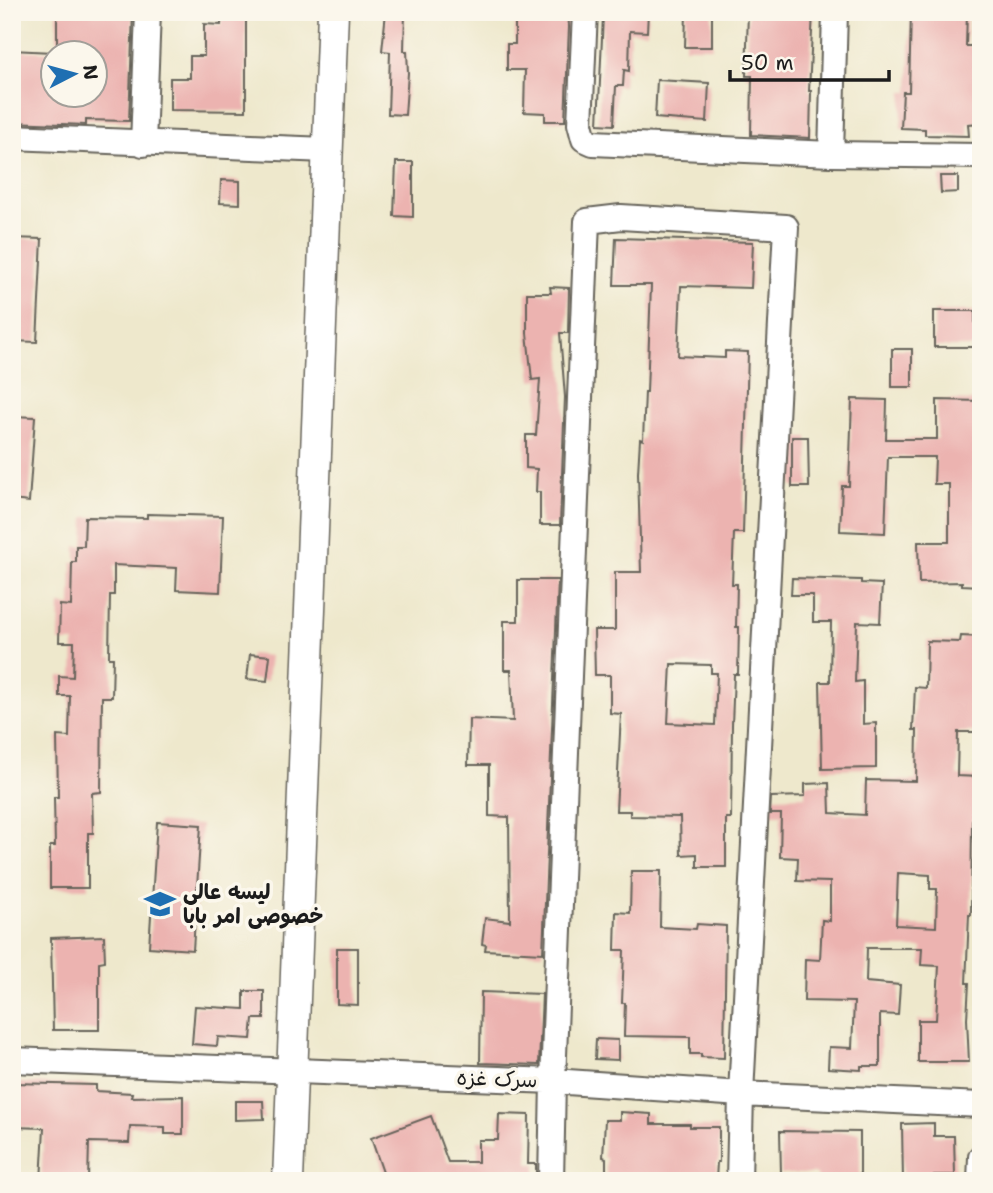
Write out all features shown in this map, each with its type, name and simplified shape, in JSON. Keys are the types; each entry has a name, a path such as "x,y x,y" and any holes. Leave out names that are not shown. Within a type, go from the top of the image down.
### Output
{"street":[{"path":"143,144 148,12"},
{"path":"288,1181 333,12"},
{"path":"585,12 580,124 584,139 593,143 831,154 981,156"},
{"path":"831,154 835,12"},
{"path":"12,137 327,150"},
{"path":"551,1181 587,221 621,217 786,227 741,1094 739,1181"},
{"name":"سرک غزه","path":"12,1060 553,1081 741,1094 981,1105"},
{"path":"980,1181 981,1157"}],"building":[{"path":"57,12 133,12 129,121 86,120 86,125 12,122 12,50 38,51 38,108 108,108 108,38 57,38"},
{"path":"222,12 246,12 246,111 170,110 170,78 190,78 190,56 204,56 204,24 221,25"},
{"path":"386,12 405,12 404,51 407,51 408,73 405,115 388,114 390,52 382,51"},
{"path":"515,12 568,12 565,121 545,121 545,113 524,112 525,70 507,70 507,44 515,44"},
{"path":"618,12 648,12 647,32 630,31 629,71 624,70 623,86 616,86 614,125 598,124 603,16 618,16"},
{"path":"686,12 712,12 712,47 685,47"},
{"path":"748,12 813,12 809,91 810,138 751,135 752,76 746,76"},
{"path":"911,12 967,12 966,46 978,46 977,73 981,73 981,123 968,124 969,136 925,135 925,129 901,128 903,92 909,92"},
{"path":"657,80 709,83 707,122 655,118"},
{"path":"396,162 413,162 413,217 394,216"},
{"path":"940,176 958,176 958,192 941,193"},
{"path":"221,180 240,181 240,204 220,203"},
{"path":"12,238 42,239 37,342 12,341"},
{"path":"616,238 753,242 751,288 681,286 678,356 725,358 725,351 748,352 743,533 734,533 732,584 737,584 738,674 734,674 731,818 726,818 726,867 697,867 697,854 681,855 680,817 630,816 630,811 616,811 621,714 610,713 610,675 595,675 594,630 615,630 615,572 641,572 638,473 647,392 651,285 614,285","holes":["671,664 711,665 711,673 717,673 715,725 668,723"]},
{"path":"550,287 569,288 568,333 560,333 565,397 560,525 540,525 540,492 536,492 537,469 526,468 526,435 536,435 540,379 532,380 527,333 527,293 551,293"},
{"path":"934,311 975,311 975,347 934,347"},
{"path":"892,349 912,349 912,387 892,387"},
{"path":"852,399 887,400 886,439 937,439 937,400 981,401 981,485 977,485 981,586 962,585 962,582 919,583 918,542 949,542 949,484 934,484 935,457 888,457 885,533 840,531 842,486 849,486"},
{"path":"12,416 35,417 29,502 12,500"},
{"path":"792,437 808,437 809,487 792,487"},
{"path":"147,514 223,516 220,592 176,590 177,568 114,565 114,595 110,595 109,658 113,658 112,697 102,697 101,792 92,793 93,833 88,833 88,888 50,888 50,846 55,846 54,797 58,797 57,736 69,737 70,696 59,696 59,676 73,677 74,642 59,642 60,605 71,606 72,562 76,562 76,546 84,546 85,517 147,518"},
{"path":"792,578 861,580 861,583 882,584 880,623 857,622 855,682 863,681 863,724 876,723 876,768 822,769 820,682 830,682 831,622 813,622 813,595 791,595"},
{"path":"518,580 558,580 543,953 485,950 486,945 482,944 485,918 510,921 509,817 489,816 489,765 468,765 469,719 513,721 511,670 504,670 504,621 518,621"},
{"path":"961,636 981,637 977,732 958,732 957,776 980,777 979,820 972,820 971,915 966,983 969,983 969,1062 918,1062 918,1020 936,1020 939,966 921,965 922,948 867,948 866,982 900,985 898,1015 880,1014 880,1066 861,1066 861,1070 828,1068 829,1047 852,1048 854,1002 804,1001 805,959 820,960 822,920 830,921 830,882 797,881 798,858 780,857 781,814 770,814 771,797 805,796 805,784 829,783 830,813 865,815 866,780 916,781 917,730 913,730 915,687 926,688 927,641 960,642","holes":["898,873 930,875 930,889 937,889 936,927 896,925"]},
{"path":"250,654 270,656 267,681 247,679"},
{"path":"157,822 201,825 193,950 149,947"},
{"path":"631,871 661,871 660,927 696,929 697,924 726,926 724,1058 690,1054 690,1037 624,1036 624,950 615,950 616,912 630,913"},
{"path":"104,936 105,961 99,962 99,1030 53,1030 51,938"},
{"path":"337,948 358,948 358,1005 337,1004"},
{"path":"244,991 264,991 264,1019 253,1019 251,1039 218,1037 217,1046 192,1044 195,1006 244,1009"},
{"path":"481,992 542,994 539,1065 480,1063"},
{"path":"596,1039 618,1040 618,1060 595,1059"},
{"path":"12,1083 96,1085 96,1091 132,1093 131,1097 183,1096 183,1134 165,1134 165,1127 130,1126 129,1143 89,1142 88,1181 41,1181 44,1128 12,1127"},
{"path":"235,1101 263,1101 264,1119 235,1120"},
{"path":"620,1112 651,1114 651,1124 719,1127 716,1181 606,1181 606,1158 603,1157 605,1120 620,1120"},
{"path":"499,1114 529,1115 528,1164 536,1164 536,1181 386,1181 371,1138 431,1116 448,1162 478,1162 478,1140 498,1140"},
{"path":"934,1123 934,1136 954,1136 955,1175 934,1175 934,1181 903,1181 902,1124"},
{"path":"780,1131 860,1132 860,1181 817,1181 817,1174 781,1174"}],"place":[{"name":"لیسه عالی خصوصی امر بابا","path":"160,904"}]}
